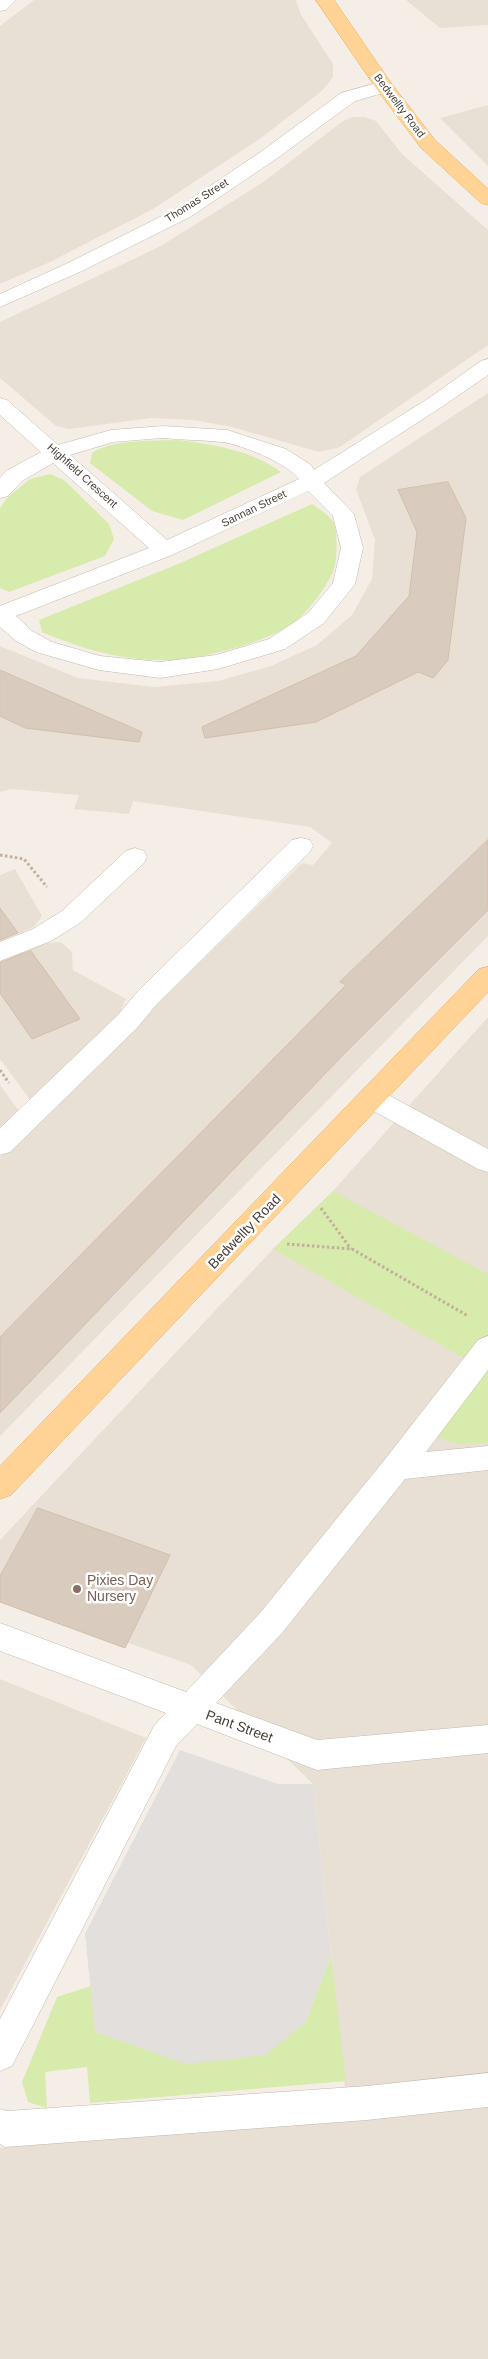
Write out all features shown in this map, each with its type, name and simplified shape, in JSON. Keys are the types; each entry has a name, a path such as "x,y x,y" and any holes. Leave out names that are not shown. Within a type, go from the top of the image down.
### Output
{"main road":[{"name":"Bedwellty Road","path":"325,0 384,87 428,144 488,200"},
{"name":"Bedwellty Road","path":"0,1486 488,976"}],"street":[{"path":"0,6 7,0"},
{"name":"Thomas Street","path":"0,301 75,267 183,213 269,155 348,97 384,87"},
{"name":"Sannan Street","path":"0,614 164,550 240,516 312,480 436,402 488,366"},
{"name":"Highfield Crescent","path":"0,404 164,550"},
{"path":"0,491 14,476 56,452 111,436 163,432 227,436 278,454 303,470 318,490 343,514 352,548 344,584 316,618 276,644 218,662 160,670 100,663 44,647 24,636 0,614"},
{"path":"0,1145 127,1022 148,997 301,846"},
{"path":"0,952 42,935 71,916 135,857"},
{"path":"372,1098 488,1162"},
{"path":"0,2054 165,1736 270,1623 397,1467 488,1348"},
{"path":"397,1467 488,1458"},
{"name":"Pant Street","path":"0,1637 189,1709 317,1755 488,1739"},
{"path":"0,2126 5,2129 367,2103 488,2090"}],"path":[{"path":"0,855 24,860 71,916"},
{"path":"298,1176 352,1249 471,1318"},
{"path":"237,1240 352,1249"}],"shaded area":[{"path":"34,0 296,0 300,13 333,64 333,77 323,90 261,138 153,209 50,262 0,284 0,26"},
{"path":"406,0 488,0 488,25 440,28"},
{"path":"488,105 488,166 440,118"},
{"path":"353,117 365,117 376,121 402,154 488,230 488,345 340,447 319,452 232,427 194,420 151,418 69,429 56,426 0,378 0,322 159,247 262,183 343,121"},
{"path":"488,393 488,936 0,1436 0,1157 302,863 313,865 332,843 310,827 133,801 129,814 74,809 79,795 11,789 0,792 0,646 78,678 154,687 218,681 271,666 317,645 352,615 372,579 375,540 356,489 360,477"},
{"path":"15,869 42,916 34,927 0,941 0,875"},
{"path":"61,942 72,952 73,970 126,999 119,1016 31,1101 0,1059 0,960 37,944"},
{"path":"488,1017 488,2359 0,2359 0,2148 348,2116 313,1784 191,1665 0,1598 0,1540 273,1249 333,1191"},
{"path":"0,1085 20,1112 0,1131"},
{"path":"0,1679 146,1738 0,2010"},
{"path":"180,1750 278,1784 313,1784 331,1956 305,2023 265,2055 186,2064 95,2032 85,1934"}],"green space":[{"path":"179,440 245,454 257,458 281,472 183,520 152,511 90,463 92,453 100,448 111,445"},
{"path":"50,474 64,480 109,524 114,539 105,556 9,592 0,588 0,508 8,497 30,479"},
{"path":"312,504 327,515 334,524 337,547 334,569 323,590 307,610 296,621 271,635 255,642 203,656 187,659 157,660 106,654 42,632 39,620 178,564"},
{"path":"333,1191 488,1274 488,1443 457,1444 437,1437 486,1371 273,1249"},
{"path":"331,1956 346,2081 90,2103 87,2067 45,2072 47,2108 28,2102 22,2082 57,1997 91,1986 96,2033 305,2023"}],"building":[{"path":"448,482 466,518 448,660 433,678 418,672 316,722 205,738 202,727 356,656 409,596 417,532 398,490"},
{"path":"0,670 142,732 139,742 25,728 0,716"},
{"path":"488,840 488,910 344,1054 0,1413 0,1337 346,985 340,982"},
{"path":"0,908 18,933 0,940"},
{"path":"31,951 80,1019 32,1039 0,993 0,963"},
{"name":"Pixies Day Nursery","path":"38,1508 170,1555 125,1648 0,1602 0,1576"}],"place":[{"name":"Pixies Day Nursery","path":"77,1589"}]}
